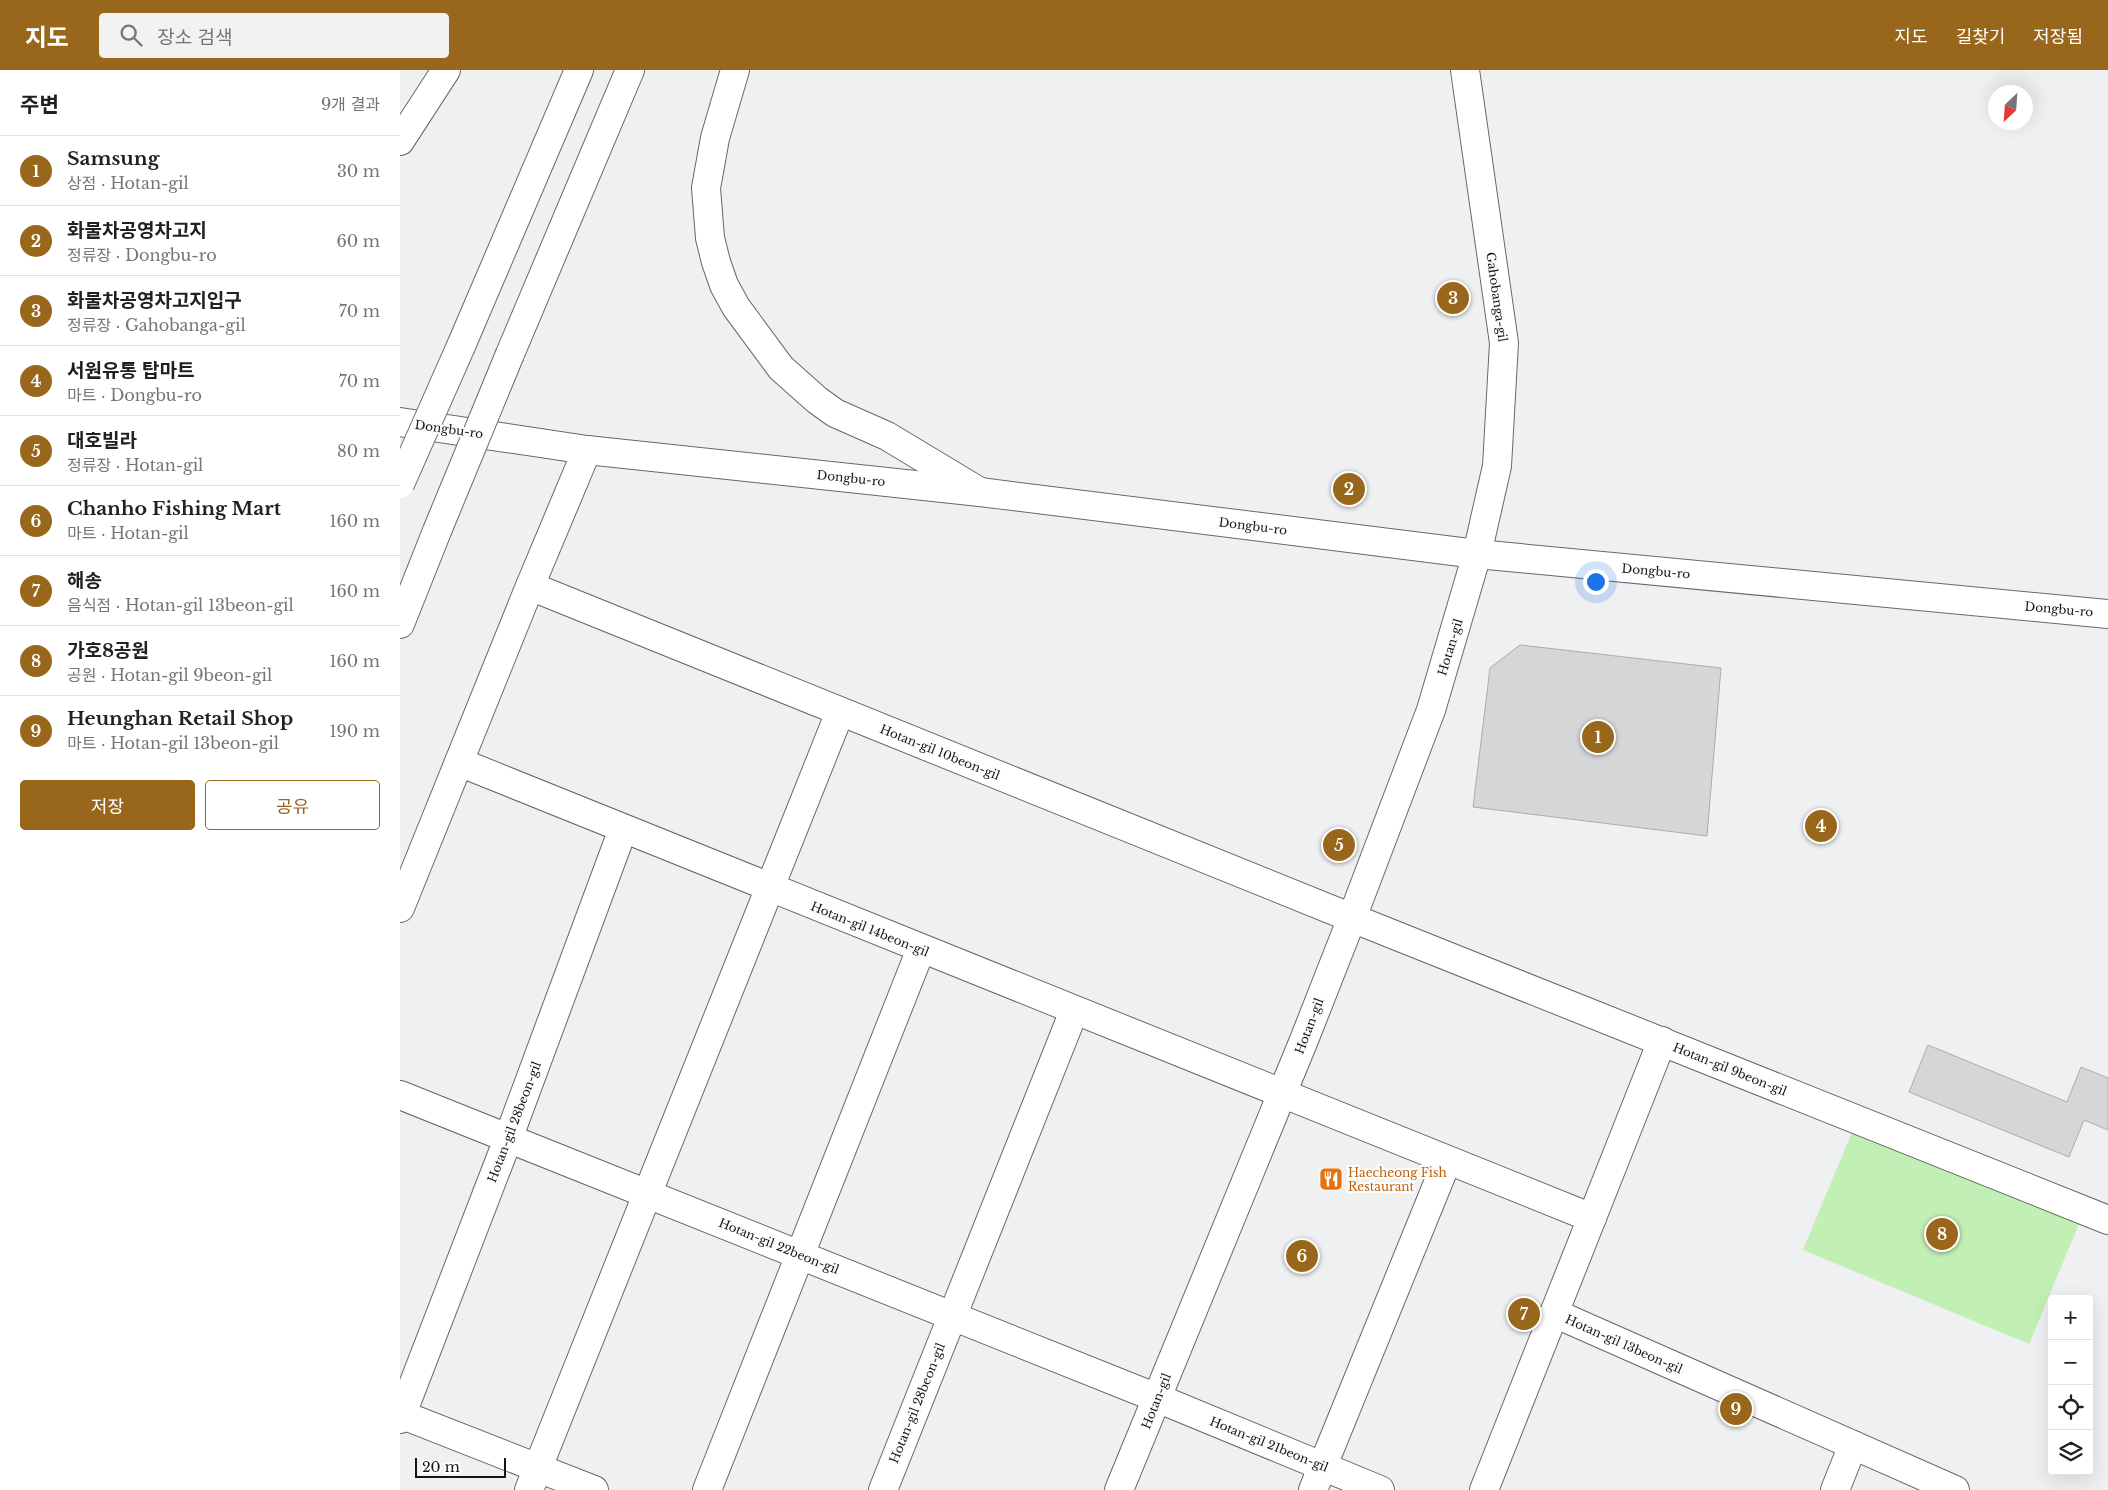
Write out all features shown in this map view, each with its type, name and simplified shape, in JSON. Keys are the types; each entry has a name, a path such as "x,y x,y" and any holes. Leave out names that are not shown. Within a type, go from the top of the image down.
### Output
{"main road":[{"path":"400,141 446,70"},
{"path":"400,484 580,70"},
{"path":"400,624 510,354 630,70"},
{"path":"735,70 709,163 706,196 710,238 716,262 724,285 736,308 781,368 817,400 835,413 887,436 980,492"},
{"name":"Gahobanga-gil","path":"1465,70 1504,343 1497,466 1477,554"},
{"name":"Dongbu-ro","path":"400,422 586,450 980,492 1477,554 2108,614"},
{"path":"400,908 586,450"},
{"name":"Hotan-gil","path":"1119,1490 1282,1095 1352,918 1431,710 1477,554"},
{"name":"Hotan-gil 10beon-gil","path":"530,586 1352,918"},
{"path":"533,1479 840,712"},
{"name":"Hotan-gil 14beon-gil","path":"458,762 1282,1095"},
{"name":"Hotan-gil 28beon-gil","path":"594,1490 533,1479 401,1416 508,1140 623,829"},
{"name":"Hotan-gil 9beon-gil","path":"1352,918 2108,1220"},
{"path":"707,1490 921,949"},
{"name":"Hotan-gil 28beon-gil","path":"883,1490 1074,1011"},
{"name":"Hotan-gil 13beon-gil","path":"1662,1041 1554,1313 1955,1490"},
{"name":"Hotan-gil 22beon-gil","path":"400,1095 508,1140 1157,1398"},
{"path":"1282,1095 1592,1218"},
{"path":"1318,1478 1447,1160"},
{"path":"1484,1490 1554,1313"},
{"name":"Hotan-gil 21beon-gil","path":"1157,1398 1318,1478 1380,1490"},
{"path":"1835,1490 1853,1445"}],"green space":[{"path":"1855,1125 2081,1219 2029,1344 1803,1250"}],"building":[{"path":"1520,645 1721,668 1707,836 1473,807 1490,668"},
{"path":"1928,1045 2067,1102 2081,1067 2108,1078 2108,1130 2084,1120 2069,1157 1909,1092"}],"place":[{"name":"화물차공영차고지입구","path":"1453,298"},
{"name":"화물차공영차고지","path":"1349,489"},
{"name":"Samsung","path":"1598,737"},
{"name":"서원유통 탑마트","path":"1821,826"},
{"name":"대호빌라","path":"1339,845"},
{"name":"Haecheong Fish Restaurant","path":"1331,1179"},
{"name":"가호8공원","path":"1942,1234"},
{"name":"Chanho Fishing Mart","path":"1302,1256"},
{"name":"해송","path":"1524,1314"},
{"name":"Heunghan Retail Shop","path":"1736,1409"}]}
